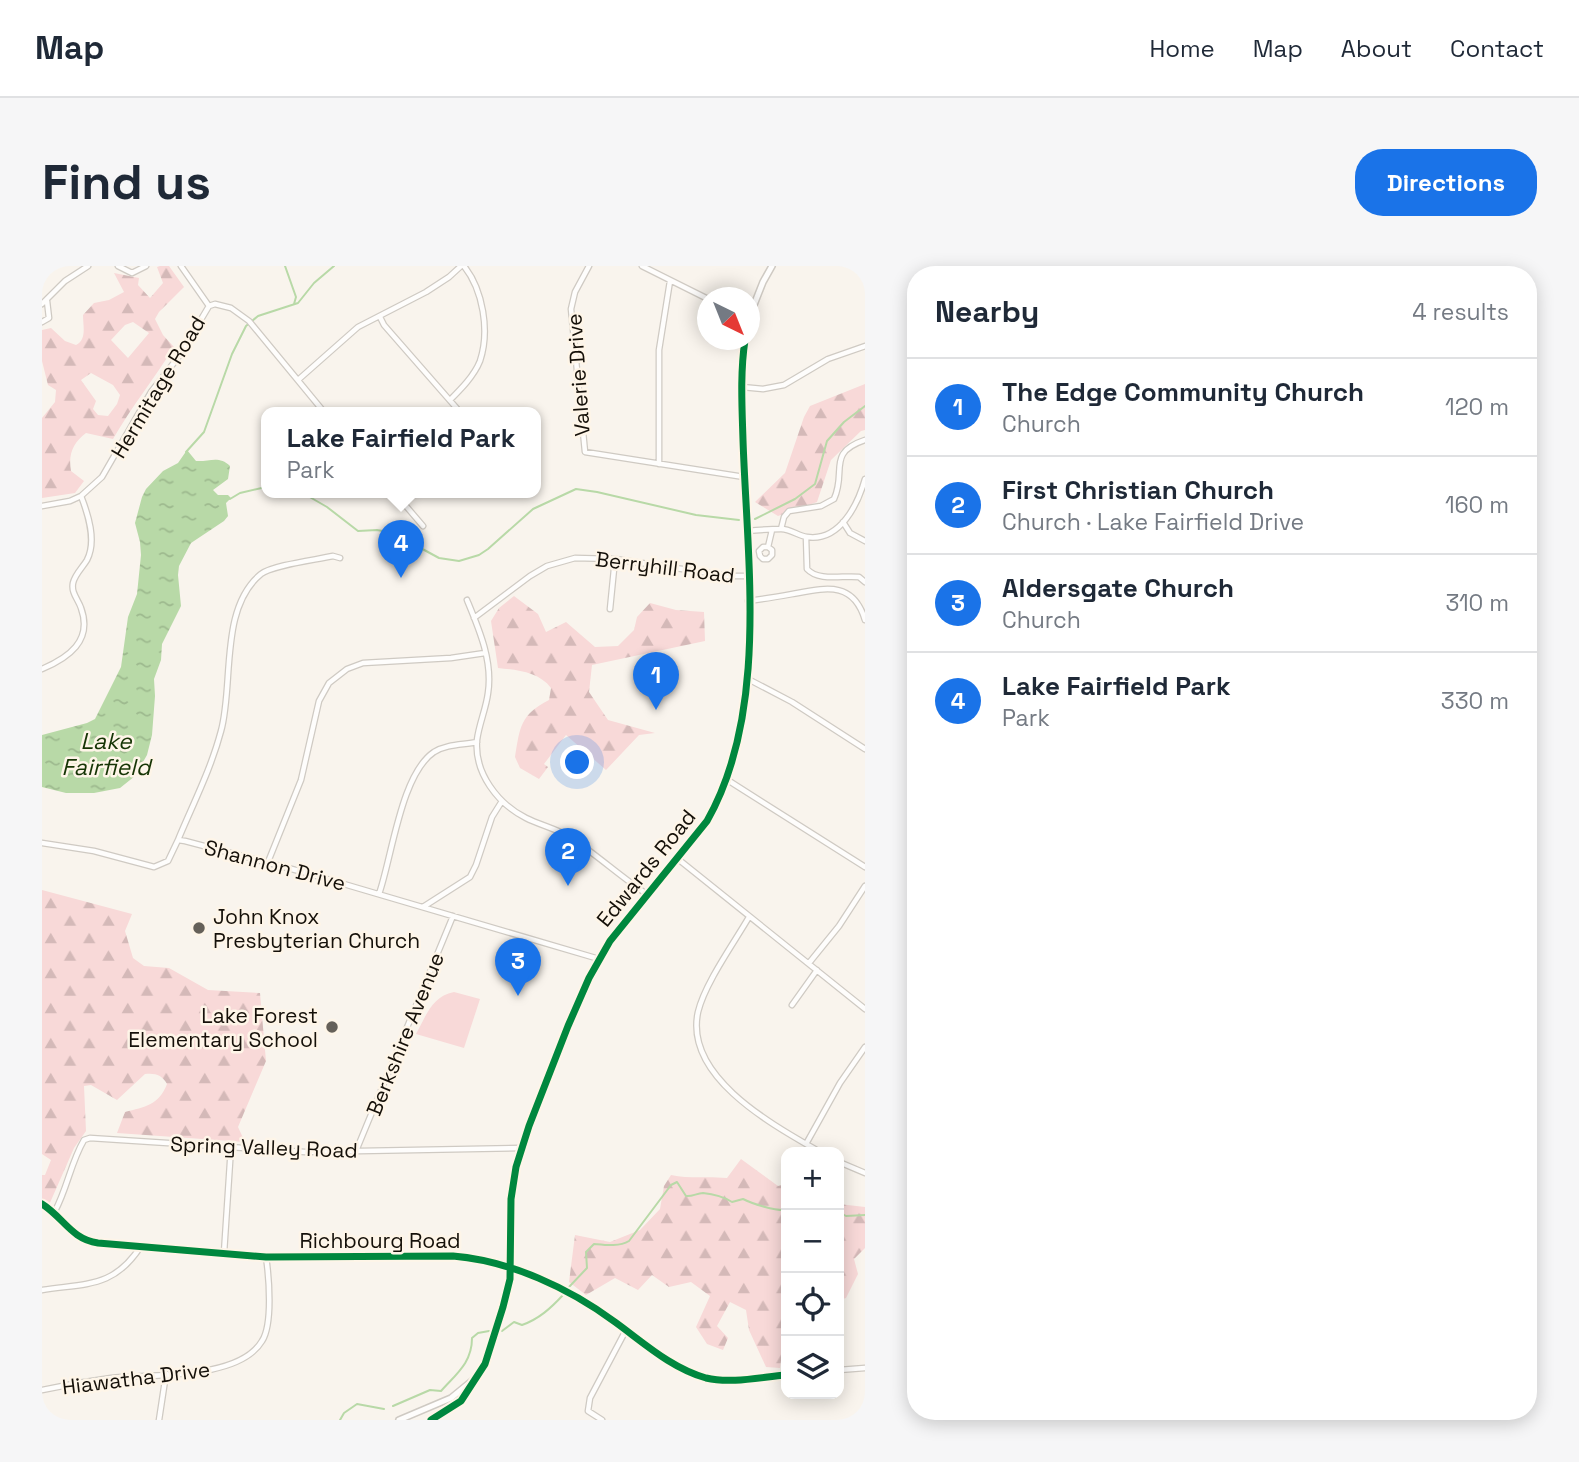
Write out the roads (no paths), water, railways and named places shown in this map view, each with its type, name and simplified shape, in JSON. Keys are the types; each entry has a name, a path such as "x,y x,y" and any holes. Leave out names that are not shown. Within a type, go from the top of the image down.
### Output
{"street":[{"path":"42,322 49,317 45,303 65,281 88,266"},
{"path":"118,266 132,273 146,266"},
{"path":"181,266 209,306"},
{"path":"298,380 353,331 444,281 462,266 479,293 483,344 476,368 450,400"},
{"name":"Valerie Drive","path":"589,266 575,292 572,309 585,452 744,477"},
{"path":"642,266 697,294"},
{"path":"760,290 772,266"},
{"path":"659,464 659,350 670,281"},
{"name":"Hermitage Road","path":"81,496 93,486 111,463 151,392 190,341 201,316 209,306 215,304 231,308 251,323 320,407"},
{"path":"380,317 456,407"},
{"path":"742,387 784,385 836,355 865,346"},
{"name":"Edwards Road","path":"431,1420 461,1401 485,1364 503,1307 510,1268 511,1199 522,1147 568,1026 610,941 707,821 726,779 742,721 748,679 742,387 744,350"},
{"path":"781,529 789,510 821,506 834,499 838,489 838,465 842,453 865,440"},
{"path":"746,531 781,529 806,537 825,535 854,510 865,479"},
{"path":"42,506 70,501 81,496 91,542 89,555 72,587 82,612 81,637 70,655 42,669"},
{"path":"399,498 423,526"},
{"path":"843,522 850,533 865,541"},
{"path":"768,547 773,530"},
{"path":"806,537 807,569 810,573 817,576 859,576 865,582"},
{"path":"178,840 212,762 222,728 232,638 237,613 248,589 268,569 333,556 340,558"},
{"name":"Berryhill Road","path":"474,618 547,566 575,558 615,559 729,576 747,576"},
{"path":"610,609 615,559"},
{"path":"748,601 831,588 855,599 865,620"},
{"path":"467,600 489,670 489,686 477,742 483,774 492,790 522,816 570,838 648,895"},
{"path":"268,863 302,780 319,701 329,683 346,669 363,663 451,658 485,653"},
{"path":"748,679 792,702 865,749"},
{"path":"379,894 407,793 417,771 428,757 439,749 477,742"},
{"path":"726,779 865,867"},
{"path":"422,907 470,877 492,817 502,801"},
{"name":"Shannon Drive","path":"42,842 94,851 154,867 168,860 178,840 379,894 599,959"},
{"path":"678,859 865,1009"},
{"path":"809,963 839,926 865,886"},
{"name":"Berkshire Avenue","path":"356,1152 453,916"},
{"path":"749,917 701,1002 697,1023 698,1039 708,1066 721,1083 777,1126 811,1147"},
{"path":"792,1005 817,970"},
{"path":"806,1144 840,1083 865,1047"},
{"name":"Spring Valley Road","path":"55,1211 80,1147 86,1139 356,1152 522,1147"},
{"path":"224,1253 230,1147"},
{"path":"844,1164 865,1173"},
{"name":"Richbourg Road","path":"42,1204 55,1211 70,1231 84,1240 98,1243 266,1257 453,1256 510,1268 532,1275 576,1298 667,1360 708,1378 730,1380 781,1375"},
{"path":"42,1290 110,1278 127,1266 142,1245"},
{"name":"Hiawatha Drive","path":"42,1390 91,1381 225,1367 242,1359 261,1344 268,1325 266,1257"},
{"path":"602,1420 588,1411 590,1398 626,1330"},
{"path":"844,1370 865,1368"},
{"path":"159,1420 166,1374"},
{"name":"Edwards Road","path":"399,1420 451,1398 478,1375"}],"water":[{"name":"Lake Fairfield","path":"187,450 196,461 218,460 230,466 228,479 213,490 218,495 228,495 231,498 226,503 228,516 191,543 179,566 181,606 162,644 161,660 154,679 152,735 147,755 135,776 120,788 94,793 66,793 42,787 42,735 95,719 121,667 128,617 137,594 141,555 135,523 142,497 163,471 178,463"}],"waterway":[{"path":"285,266 296,297 294,304"},
{"path":"186,452 204,432 232,354 246,326 258,316 298,303 314,283 334,266"},
{"path":"755,519 795,499 815,484 827,441 844,422 865,406"},
{"path":"230,499 240,493 261,488"},
{"path":"311,498 358,531 393,533 439,558 459,561 479,555 488,549 533,509 576,489 696,515 739,520"},
{"path":"569,1287 587,1268 586,1252 594,1244 616,1245 629,1241 671,1185 677,1182 686,1196 707,1193 732,1202 743,1199 764,1207 781,1210"},
{"path":"844,1215 865,1215"},
{"path":"502,1331 514,1322 522,1325 534,1320 563,1295"},
{"path":"393,1406 430,1390 441,1391 466,1361 472,1338 478,1333 489,1331"},
{"path":"340,1420 344,1413 357,1404 384,1409"}],"place":[{"name":"Lake Fairfield Park","path":"401,578"},
{"name":"The Edge Community Church","path":"656,710"},
{"name":"First Christian Church","path":"568,886"},
{"name":"John Knox Presbyterian Church","path":"199,928"},
{"name":"Aldersgate Church","path":"518,996"},
{"name":"Lake Forest Elementary School","path":"332,1027"}]}
